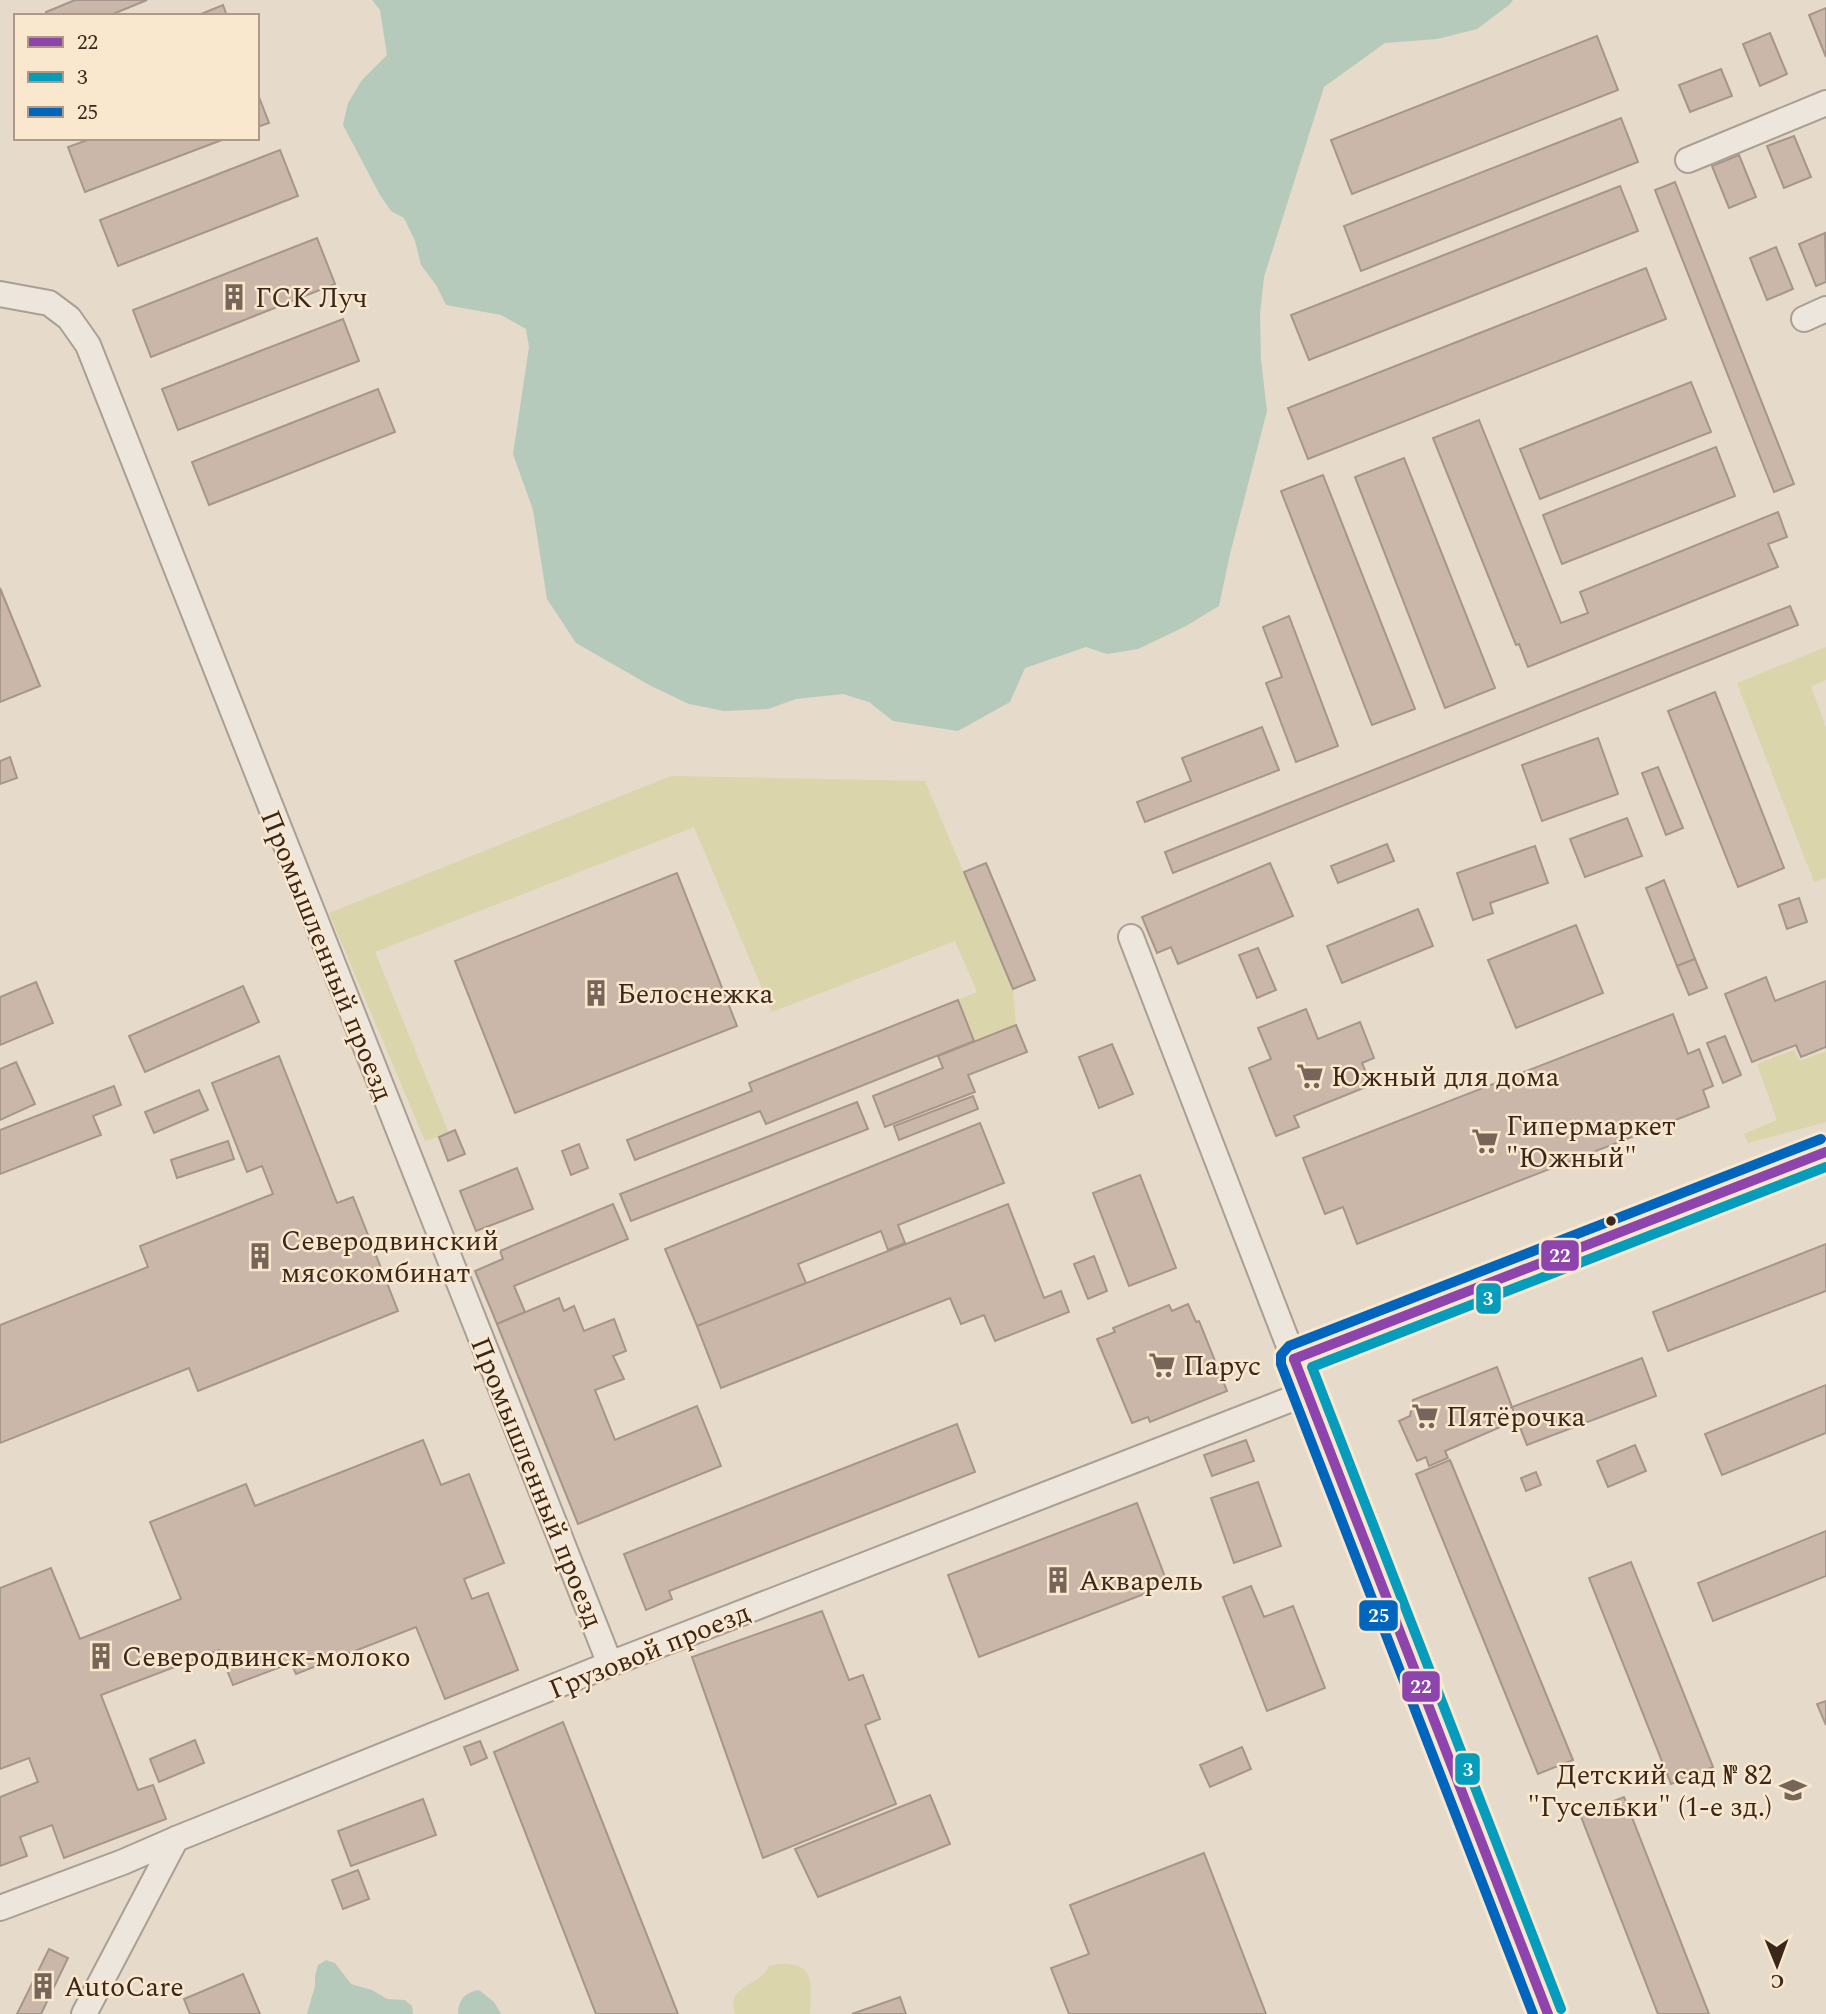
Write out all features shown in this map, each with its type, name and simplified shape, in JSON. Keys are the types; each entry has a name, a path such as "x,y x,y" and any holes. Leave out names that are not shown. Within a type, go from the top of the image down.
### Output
{"main road":[{"path":"1548,2014 1294,1359 1826,1152"}],"street":[{"path":"1688,160 1826,103"},
{"name":"Промышленный проезд","path":"0,294 49,303 69,318 88,345 610,1664"},
{"path":"1131,937 1294,1359"},
{"name":"Грузовой проезд","path":"0,1908 123,1862 610,1664 1307,1392"},
{"path":"84,2014 176,1839"}],"shaded area":[{"path":"372,0 1513,0 1477,29 1437,39 1385,43 1324,87 1264,277 1260,314 1261,360 1267,411 1219,606 1186,626 1138,649 1107,654 1086,647 1025,668 1010,702 958,731 893,721 869,702 843,694 796,699 768,709 724,711 689,704 651,686 576,643 547,599 533,510 513,454 529,347 526,329 501,315 446,305 436,285 421,265 415,241 404,218 391,211 380,195 343,125 348,103 362,80 387,55 380,10"},
{"path":"1826,647 1826,680 1811,686 1826,728 1826,878 1814,882 1737,683"},
{"path":"671,776 925,781 1013,989 1016,1025 974,1041 958,1000 977,992 955,941 772,1012 694,827 375,952 449,1133 425,1141 329,913"},
{"path":"1794,1050 1800,1061 1826,1051 1826,1122 1748,1143 1744,1134 1777,1120 1757,1064"},
{"path":"326,1960 335,1963 351,1984 372,1990 387,1999 405,2000 412,2006 413,2014 307,2014 318,1965"},
{"path":"779,1964 800,1967 806,1971 810,1985 810,2014 735,2014 735,1997 739,1991 765,1973 769,1966"},
{"path":"479,1990 494,2002 501,2014 458,2014 463,1997"}],"building":[{"path":"75,0 147,0 113,14 46,12"},
{"path":"223,5 226,14 201,14"},
{"path":"1826,8 1826,57 1809,15"},
{"path":"1770,33 1787,74 1760,86 1743,44"},
{"path":"1597,36 1618,90 1352,194 1331,140"},
{"path":"1721,69 1732,96 1690,112 1679,85"},
{"path":"259,97 269,123 259,126"},
{"path":"1621,118 1638,162 1361,271 1344,226"},
{"path":"1794,136 1811,177 1784,188 1767,146"},
{"path":"87,140 222,140 85,192 68,147"},
{"path":"280,150 298,196 118,266 100,220"},
{"path":"1739,155 1756,197 1729,208 1712,166"},
{"path":"1675,182 1794,484 1774,492 1655,190"},
{"path":"1620,186 1638,231 1309,360 1291,315"},
{"path":"1825,233 1826,282 1816,286 1799,244"},
{"name":"ГСК Луч","path":"317,238 335,284 151,357 133,310"},
{"path":"1776,247 1793,289 1767,300 1750,258"},
{"path":"1646,268 1666,319 1308,459 1288,408"},
{"path":"343,319 359,361 178,430 162,389"},
{"path":"1691,382 1711,432 1540,499 1520,449"},
{"path":"378,389 395,432 209,505 192,462"},
{"path":"1479,420 1561,623 1588,613 1580,592 1778,512 1787,537 1768,544 1778,567 1528,667 1519,644 1516,645 1433,438"},
{"path":"1716,447 1735,496 1562,564 1543,515"},
{"path":"1404,458 1495,688 1445,708 1355,477"},
{"path":"1323,475 1415,709 1372,725 1281,491"},
{"path":"0,588 40,686 0,702"},
{"path":"1790,606 1798,625 1173,873 1165,852"},
{"path":"1289,616 1338,746 1296,762 1266,683 1282,677 1263,627"},
{"path":"1715,692 1784,868 1738,887 1668,711"},
{"path":"1262,727 1279,770 1145,822 1137,802 1191,781 1182,758"},
{"path":"1598,738 1618,794 1542,821 1522,765"},
{"path":"10,757 17,778 0,784 0,761"},
{"path":"1658,767 1683,828 1666,835 1642,773"},
{"path":"1627,818 1642,856 1585,877 1570,839"},
{"path":"1387,844 1394,861 1338,883 1331,866"},
{"path":"1535,846 1548,883 1490,903 1493,913 1473,920 1457,873"},
{"path":"986,863 1035,980 1013,989 964,872"},
{"path":"1270,863 1293,916 1178,964 1171,947 1157,953 1142,917"},
{"name":"Белоснежка","path":"677,873 737,1026 515,1113 455,961"},
{"path":"1664,880 1695,959 1677,966 1646,888"},
{"path":"1799,898 1807,922 1787,929 1779,905"},
{"path":"1418,909 1433,946 1342,983 1327,946"},
{"path":"1576,925 1603,993 1516,1028 1488,960"},
{"path":"1258,948 1276,990 1257,998 1239,955"},
{"path":"1695,959 1707,988 1689,995 1677,966"},
{"path":"1766,977 1775,1001 1826,981 1826,1047 1801,1057 1796,1045 1752,1062 1725,994"},
{"path":"36,982 53,1023 0,1045 0,997"},
{"path":"243,986 259,1022 145,1072 129,1036"},
{"path":"958,1000 974,1041 766,1124 760,1111 635,1160 627,1140 752,1091 749,1083"},
{"name":"Южный для дома","path":"1306,1009 1318,1039 1360,1022 1374,1058 1362,1063 1371,1085 1294,1116 1299,1127 1276,1136 1249,1068 1271,1059 1258,1028"},
{"name":"Гипермаркет \"Южный\"","path":"1673,1014 1688,1054 1699,1049 1713,1086 1703,1090 1709,1107 1357,1244 1343,1207 1325,1214 1303,1158"},
{"path":"1016,1025 1027,1052 968,1075 975,1092 885,1127 873,1096 943,1068 938,1056"},
{"path":"1725,1036 1741,1075 1723,1083 1707,1043"},
{"path":"1112,1044 1133,1094 1099,1108 1079,1057"},
{"name":"Северодвинский мясокомбинат","path":"279,1056 337,1203 353,1197 398,1311 198,1391 189,1368 0,1443 0,1325 148,1267 140,1246 273,1194 262,1166 247,1172 212,1083"},
{"path":"16,1062 35,1104 0,1120 0,1069"},
{"path":"114,1086 121,1105 93,1116 101,1135 0,1174 0,1130"},
{"path":"199,1090 208,1110 154,1133 145,1112"},
{"path":"973,1096 978,1109 899,1140 894,1126"},
{"path":"857,1102 868,1129 631,1221 620,1194"},
{"path":"980,1123 1004,1183 898,1225 905,1243 888,1250 881,1231 798,1264 806,1283 697,1326 665,1249"},
{"path":"455,1130 465,1154 448,1161 439,1137"},
{"path":"228,1141 234,1159 177,1178 171,1160"},
{"path":"579,1144 588,1168 571,1175 562,1151"},
{"path":"517,1168 533,1209 476,1231 460,1191"},
{"path":"1140,1175 1176,1268 1129,1286 1093,1193"},
{"path":"613,1204 628,1239 514,1286 525,1312 497,1324 475,1271 503,1259 500,1251"},
{"path":"1008,1204 1044,1298 1061,1291 1069,1312 995,1341 984,1315 961,1324 950,1298 721,1388 697,1326"},
{"path":"1826,1244 1826,1291 1668,1351 1653,1312"},
{"path":"1094,1256 1107,1291 1088,1299 1074,1264"},
{"path":"559,1298 564,1311 574,1306 584,1331 614,1319 626,1351 613,1356 624,1379 595,1390 615,1440 697,1406 721,1466 578,1524 497,1324"},
{"name":"Парус","path":"1188,1304 1196,1322 1199,1321 1227,1391 1150,1422 1148,1417 1132,1423 1097,1339 1115,1332 1113,1328 1169,1305 1172,1311"},
{"path":"1642,1358 1656,1396 1527,1445 1512,1407"},
{"path":"1497,1367 1512,1407 1500,1412 1505,1425 1445,1451 1448,1458 1429,1466 1426,1457 1417,1461 1399,1421 1410,1416 1413,1400"},
{"path":"1826,1385 1826,1433 1722,1475 1705,1434"},
{"path":"957,1424 975,1472 669,1591 672,1599 646,1610 624,1554"},
{"name":"Северодвинск-молоко","path":"423,1440 441,1485 469,1474 504,1563 464,1579 472,1599 488,1593 518,1670 445,1699 416,1627 296,1674 291,1663 233,1685 219,1650 101,1695 138,1790 153,1785 166,1819 64,1858 52,1825 20,1837 27,1856 0,1866 0,1797 38,1782 29,1758 0,1769 0,1588 51,1568 80,1639 181,1599 150,1522 246,1484 255,1506"},
{"path":"1246,1440 1254,1461 1212,1476 1204,1455"},
{"path":"1635,1445 1646,1471 1608,1487 1597,1461"},
{"path":"1450,1460 1573,1760 1538,1774 1416,1474"},
{"path":"1536,1472 1541,1485 1526,1491 1521,1478"},
{"path":"1258,1482 1281,1546 1234,1563 1211,1498"},
{"name":"Акварель","path":"1137,1503 1168,1585 979,1657 948,1575"},
{"path":"1826,1531 1826,1576 1713,1621 1698,1583"},
{"path":"1631,1562 1713,1767 1671,1784 1589,1578"},
{"path":"1251,1586 1264,1617 1293,1606 1325,1688 1267,1711 1223,1597"},
{"path":"822,1611 849,1680 863,1675 880,1719 865,1725 896,1804 763,1858 692,1657"},
{"path":"1826,1701 1826,1725 1817,1704"},
{"path":"563,1722 678,2014 596,2014 494,1752"},
{"path":"195,1740 204,1763 159,1782 150,1759"},
{"path":"480,1741 487,1758 471,1765 464,1747"},
{"path":"1242,1747 1251,1769 1210,1787 1200,1765"},
{"path":"930,1795 950,1844 818,1897 795,1849"},
{"path":"1624,1797 1709,2014 1658,2014 1580,1814"},
{"path":"423,1799 436,1835 351,1866 338,1831"},
{"path":"1204,1853 1266,2014 1069,2014 1051,1968 1089,1954 1070,1905"},
{"path":"358,1870 369,1899 343,1909 332,1880"},
{"name":"AutoCare","path":"49,1949 68,1958 41,2014 17,2014"},
{"path":"243,1974 260,2014 190,2014 184,1999"},
{"path":"900,1997 906,2014 852,2014"}],"transit line":[{"name":"25","path":"1533,2014 1281,1364 1281,1355 1289,1346 1821,1139"},
{"name":"22","path":"1294,1359 1826,1152"},
{"name":"3","path":"1561,2009 1312,1367 1826,1167"},
{"name":"22","path":"1294,1359 1548,2014"}],"place":[{"name":"ГСК Луч","path":"234,297"},
{"name":"Белоснежка","path":"596,993"},
{"name":"Южный для дома","path":"1310,1076"},
{"name":"Гипермаркет \"Южный\"","path":"1485,1141"},
{"name":"Северодвинский мясокомбинат","path":"260,1256"},
{"name":"Парус","path":"1162,1365"},
{"name":"Пятёрочка","path":"1425,1416"},
{"name":"Акварель","path":"1058,1580"},
{"name":"Северодвинск-молоко","path":"101,1656"},
{"name":"Детский сад № 82 \"Гусельки\" (1-е зд.)","path":"1793,1790"},
{"name":"AutoCare","path":"43,1986"}]}
